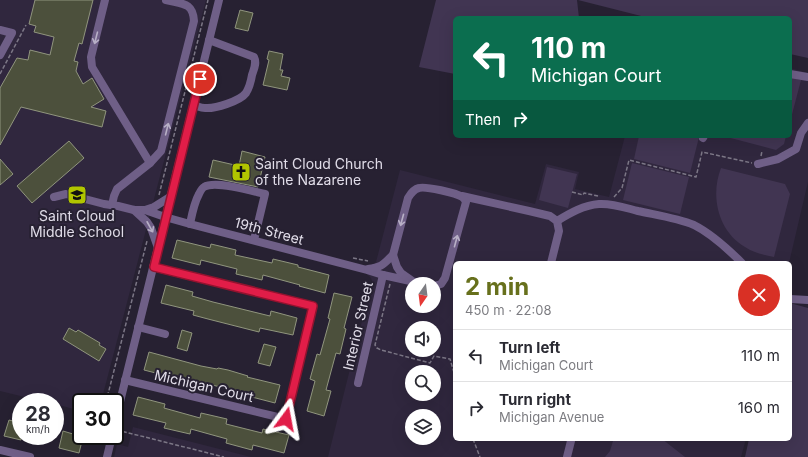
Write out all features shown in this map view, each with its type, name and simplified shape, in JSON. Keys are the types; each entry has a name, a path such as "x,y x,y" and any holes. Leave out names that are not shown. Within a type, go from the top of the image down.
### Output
{"street":[{"path":"105,0 91,57 92,67 150,163"},
{"path":"112,205 117,189 150,163 161,151 194,21 194,14 191,8 185,4 166,0"},
{"path":"122,393 219,0"},
{"path":"0,30 12,33 0,55"},
{"path":"193,105 204,109 213,108 226,104 245,94 256,61 254,57 209,40"},
{"path":"792,74 808,77"},
{"path":"758,164 778,159 796,150 808,123"},
{"path":"190,224 199,193 205,187 222,184 265,194 254,240"},
{"path":"368,266 374,269 381,266 393,255 408,198 413,191 421,187 437,189 550,216 557,221 559,231 552,261"},
{"path":"54,197 66,194 104,204 134,210 145,210 154,207 170,197"},
{"path":"441,284 445,278 466,202 462,196"},
{"path":"557,221 585,207 600,204 615,206 682,221 694,226 717,240 740,261"},
{"path":"134,210 147,222 158,248"},
{"name":"19th Street","path":"145,210 190,224 368,266 383,275 405,280"},
{"path":"393,255 397,267 406,277"},
{"name":"Michigan Court","path":"125,380 286,419 313,306 154,267"},
{"name":"Interior Street","path":"358,383 383,275"},
{"path":"792,299 808,300"},
{"path":"138,327 165,334"},
{"path":"567,457 571,441"},
{"path":"107,457 110,445"},
{"path":"0,450 30,457"}],"path":[{"path":"0,74 26,25"},
{"path":"612,200 622,188 629,160 696,177 702,152 758,164 762,151"},
{"path":"572,192 583,195 584,193 598,196"},
{"path":"354,258 368,266"},
{"path":"392,277 375,345 381,350 430,363 434,356 450,359 453,369"},
{"path":"124,431 224,457"},
{"path":"474,441 480,457"}],"shaded area":[{"name":"Saint Cloud Middle School","path":"0,0 206,0 103,393 72,393 72,409 64,406 64,393 12,394 0,391"},
{"path":"436,0 577,0 579,16 453,16 453,74 419,67"},
{"path":"578,0 808,0 808,58 792,54 792,16 641,16"},
{"path":"792,69 808,73 808,182 789,261 453,261 453,441 745,441 741,457 328,457 372,281 366,273 368,265 374,265 376,262 400,170 535,204 546,164 579,172 575,189 609,197 624,138 792,138"},
{"path":"792,78 801,80 792,114"},
{"path":"639,138 699,138 690,173 634,159"},
{"path":"731,138 786,138 784,144 776,150"},
{"path":"632,163 689,177 680,214 623,200"},
{"path":"547,167 577,174 568,208 539,200"},
{"path":"721,168 785,184 790,194 774,257 763,255 748,249 728,232 719,212 717,201 716,190"},
{"path":"792,304 808,308 808,457 745,457 749,441 792,441"},
{"path":"133,427 251,457 114,457 117,445 128,447"},
{"path":"613,441 665,441 685,457 605,457 610,451"}],"building":[{"path":"35,0 93,0 82,44 79,43 74,61 78,62 76,71 83,84 92,78 104,99 91,107 106,111 102,127 21,107 0,145 0,88 17,58 28,60 30,50 50,55 54,37 34,32 36,26 29,24"},
{"path":"240,10 253,13 248,31 235,28"},
{"path":"269,51 283,54 280,70 283,70 281,76 290,78 287,90 263,85 269,60 267,59"},
{"path":"69,141 84,158 32,203 17,186"},
{"path":"242,151 265,157 258,187 209,177 213,160 239,166"},
{"path":"0,159 13,174 0,185"},
{"path":"177,240 210,248 211,244 236,250 235,255 272,263 273,259 329,275 325,293 263,275 262,280 236,274 237,269 201,260 200,265 172,258"},
{"path":"166,285 193,292 192,296 213,302 270,316 271,311 297,318 293,335 260,328 259,332 193,315 194,311 161,303"},
{"path":"334,293 352,297 344,328 346,329 340,354 336,353 326,390 331,391 324,416 307,411 315,381 310,379 317,354 320,355 330,319 328,318"},
{"path":"69,328 76,332 78,330 100,343 99,345 106,349 99,361 63,339"},
{"path":"182,330 192,333 187,351 177,348"},
{"path":"264,344 276,347 270,366 258,363"},
{"path":"149,352 201,366 228,370 248,376 247,377 280,385 275,403 248,396 249,394 208,384 207,386 144,370"},
{"path":"138,397 165,404 164,408 200,418 201,413 227,419 226,424 262,433 263,429 289,435 284,453 253,445 252,450 226,443 227,439 191,429 190,434 164,428 166,423 133,415"},
{"path":"9,420 12,421 12,438 4,436"},
{"path":"64,431 72,434 72,445 81,445 79,453 59,448 60,445 64,445"}],"place":[{"name":"Saint Cloud Church of the Nazarene","path":"241,172"},
{"name":"Saint Cloud Middle School","path":"77,195"}],"route":[{"path":"200,79 154,267 313,306 286,419"}]}
